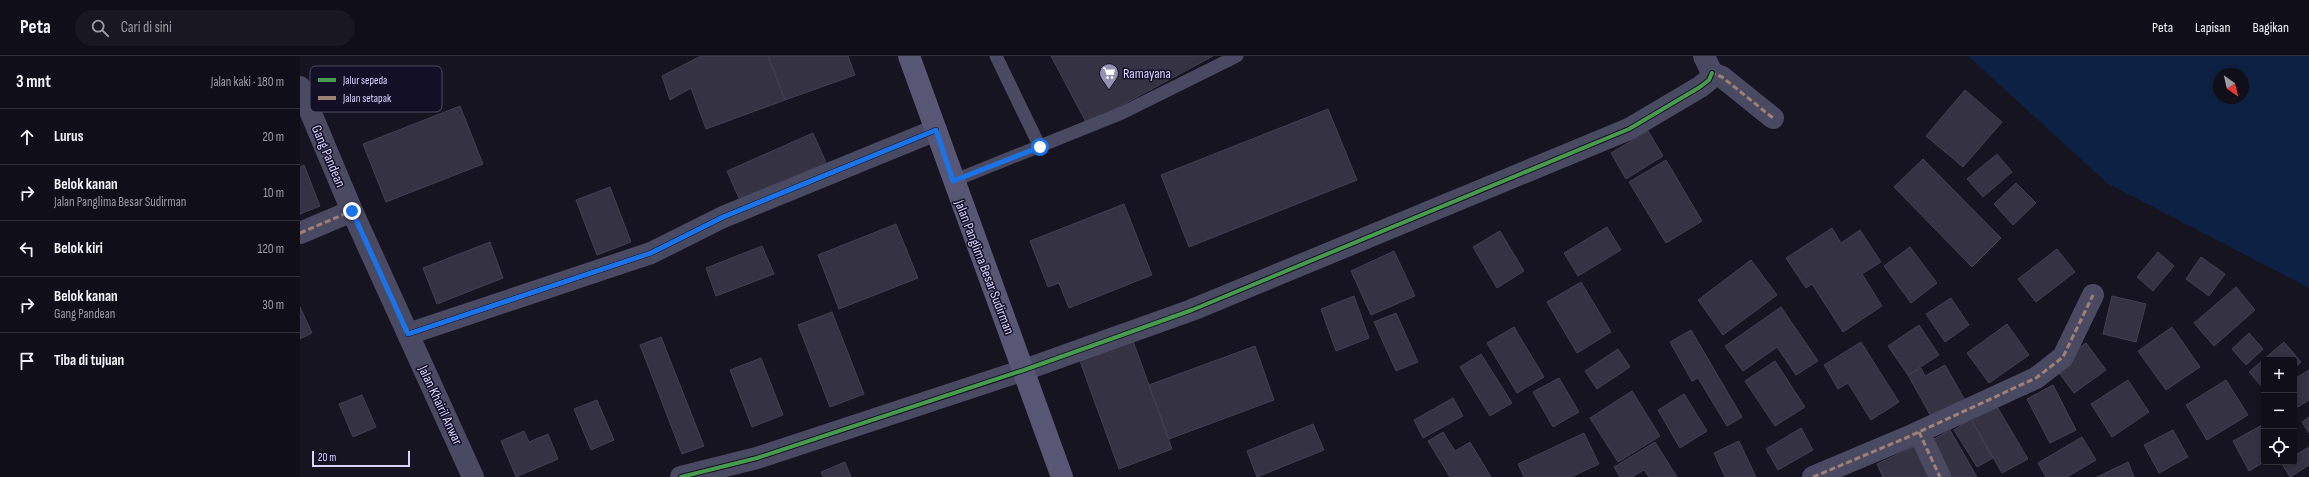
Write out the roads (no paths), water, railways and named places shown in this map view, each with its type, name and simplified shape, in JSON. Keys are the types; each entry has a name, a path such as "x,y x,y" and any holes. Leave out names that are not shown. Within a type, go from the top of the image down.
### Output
{"main road":[{"name":"Jalan Panglima Besar Sudirman","path":"910,56 953,181 1024,370 1062,477"}],"street":[{"path":"1708,64 1773,118"},
{"path":"681,477 756,458 1024,370 1192,310 1629,128 1700,87 1708,80 1708,64"},
{"name":"Gang Pandean","path":"300,87 310,111"},
{"name":"Gang Pandean","path":"310,112 352,211 408,334"},
{"path":"408,334 651,253 723,217 936,130"},
{"path":"300,233 352,211"},
{"path":"1813,477 1918,432 2025,383 2054,365 2071,344 2094,295"},
{"name":"Jalan Khairil Anwar","path":"408,334 473,477"},
{"path":"1918,432 1940,477"}],"lane":[{"path":"996,56 1040,147"},
{"path":"953,181 1122,113 1237,56"}],"water":[{"path":"1968,56 2309,56 2309,288 2107,183"}],"place":[{"name":"Ramayana","path":"1109,90"}]}
